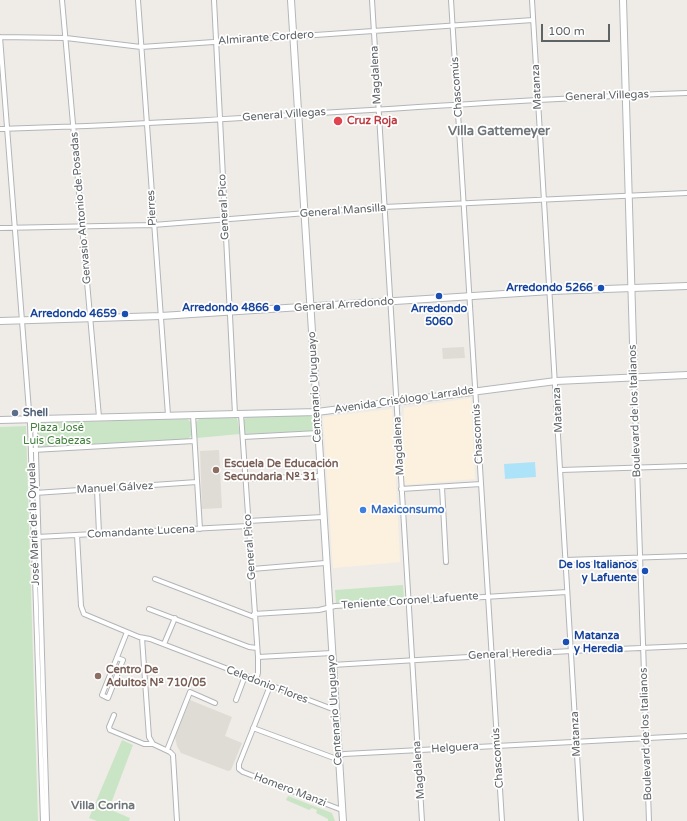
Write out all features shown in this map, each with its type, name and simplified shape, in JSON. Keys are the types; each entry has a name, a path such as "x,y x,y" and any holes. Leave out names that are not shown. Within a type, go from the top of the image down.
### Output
{"street":[{"name":"Gervasio Antonio de Posadas","path":"62,0 99,417"},
{"name":"Pierres","path":"138,0 148,125 153,225 168,415"},
{"name":"General Pico","path":"214,0 230,312 238,414 243,437 258,657 258,673 256,680"},
{"name":"Centenario Uruguayo","path":"291,0 342,821"},
{"name":"Magdalena","path":"372,0 422,821"},
{"name":"Chascomús","path":"451,0 459,104 502,821"},
{"name":"Matanza","path":"532,0 556,380 565,560 581,821"},
{"name":"Boulevard de los Italianos","path":"623,0 649,821"},
{"name":"Almirante Cordero","path":"0,37 66,38 141,47 293,35 533,20"},
{"name":"José María de la Oyuela","path":"0,37 22,320 32,420 43,821"},
{"name":"General Villegas","path":"0,129 148,125 378,108 538,99 687,93"},
{"name":"General Mansilla","path":"0,228 153,225 384,207 544,198 687,193"},
{"name":"General Arredondo","path":"0,321 161,316 550,291 687,286"},
{"name":"Avenida Crisólogo Larralde","path":"0,420 317,412 556,380 687,375"},
{"path":"193,415 200,529"},
{"path":"243,437 318,433"},
{"path":"33,450 194,441"},
{"path":"561,470 687,466"},
{"path":"245,480 320,476"},
{"name":"Manuel Gálvez","path":"35,493 97,490 197,482"},
{"path":"401,489 481,484"},
{"path":"442,487 446,562"},
{"path":"97,490 99,533"},
{"name":"Comandante Lucena","path":"36,537 200,529 323,517"},
{"name":"Celedonio Flores","path":"78,535 81,606 82,611 88,616 142,638 164,644 270,686 336,710"},
{"name":"José María de la Oyuela","path":"36,537 47,821"},
{"path":"565,560 687,556"},
{"path":"252,569 325,563"},
{"name":"Teniente Coronel Lafuente","path":"155,579 254,615 408,601 567,592"},
{"path":"149,609 249,647 257,648"},
{"path":"164,644 175,618"},
{"path":"116,658 123,660 108,698 102,695 116,658 127,632"},
{"path":"142,638 149,737 153,744"},
{"name":"General Heredia","path":"332,665 492,655 687,646"},
{"path":"258,657 332,653"},
{"path":"236,700 245,676"},
{"path":"253,728 270,686"},
{"path":"167,750 190,692 215,703"},
{"path":"114,715 109,727 110,730 144,744 153,744 167,750 174,758 177,821"},
{"name":"Helguera","path":"253,728 331,757 338,757 344,754 576,740 687,736"},
{"name":"Homero Manzi","path":"253,728 239,764 239,769 243,772 342,810"}],"shaded area":[{"path":"464,347 465,358 443,359 442,348"},
{"path":"471,398 475,479 403,485 404,408"},
{"path":"392,409 400,562 333,568 323,417"},
{"path":"219,450 222,508 202,509 200,451"},
{"path":"190,700 232,717 225,736 242,743 231,770 228,771 181,753 177,746 175,737"}],"green space":[{"path":"309,415 313,418 313,429 311,431 244,434 244,420 246,417"},
{"path":"200,418 237,418 240,434 197,438 196,422"},
{"name":"Plaza José Luis Cabezas","path":"187,419 191,422 192,435 188,439 38,447 37,424 39,423"},
{"path":"26,426 38,821 0,821 0,427"},
{"path":"403,585 404,598 336,603 335,590"},
{"path":"122,740 133,745 109,809 130,818 129,821 97,821 89,818"},
{"path":"288,796 332,813 335,821 328,821 328,819 316,813 317,810 312,808 309,810 286,800"}],"water":[{"path":"535,462 536,477 505,479 504,464"}],"place":[{"name":"Cruz Roja","path":"338,121"},
{"name":"Arredondo 5266","path":"601,288"},
{"name":"Arredondo 5060","path":"439,296"},
{"name":"Arredondo 4866","path":"277,308"},
{"name":"Arredondo 4659","path":"125,314"},
{"name":"Shell","path":"15,413"},
{"name":"Escuela De Educación Secundaria Nº 31","path":"216,470"},
{"name":"Maxiconsumo","path":"363,510"},
{"name":"De los Italianos y Lafuente","path":"645,571"},
{"name":"Matanza y Heredia","path":"566,642"},
{"name":"Centro De Adultos Nº 710/05","path":"98,676"}],"district":[{"name":"Villa Gattemeyer","path":"499,132"},
{"name":"Villa Corina","path":"103,806"}]}
